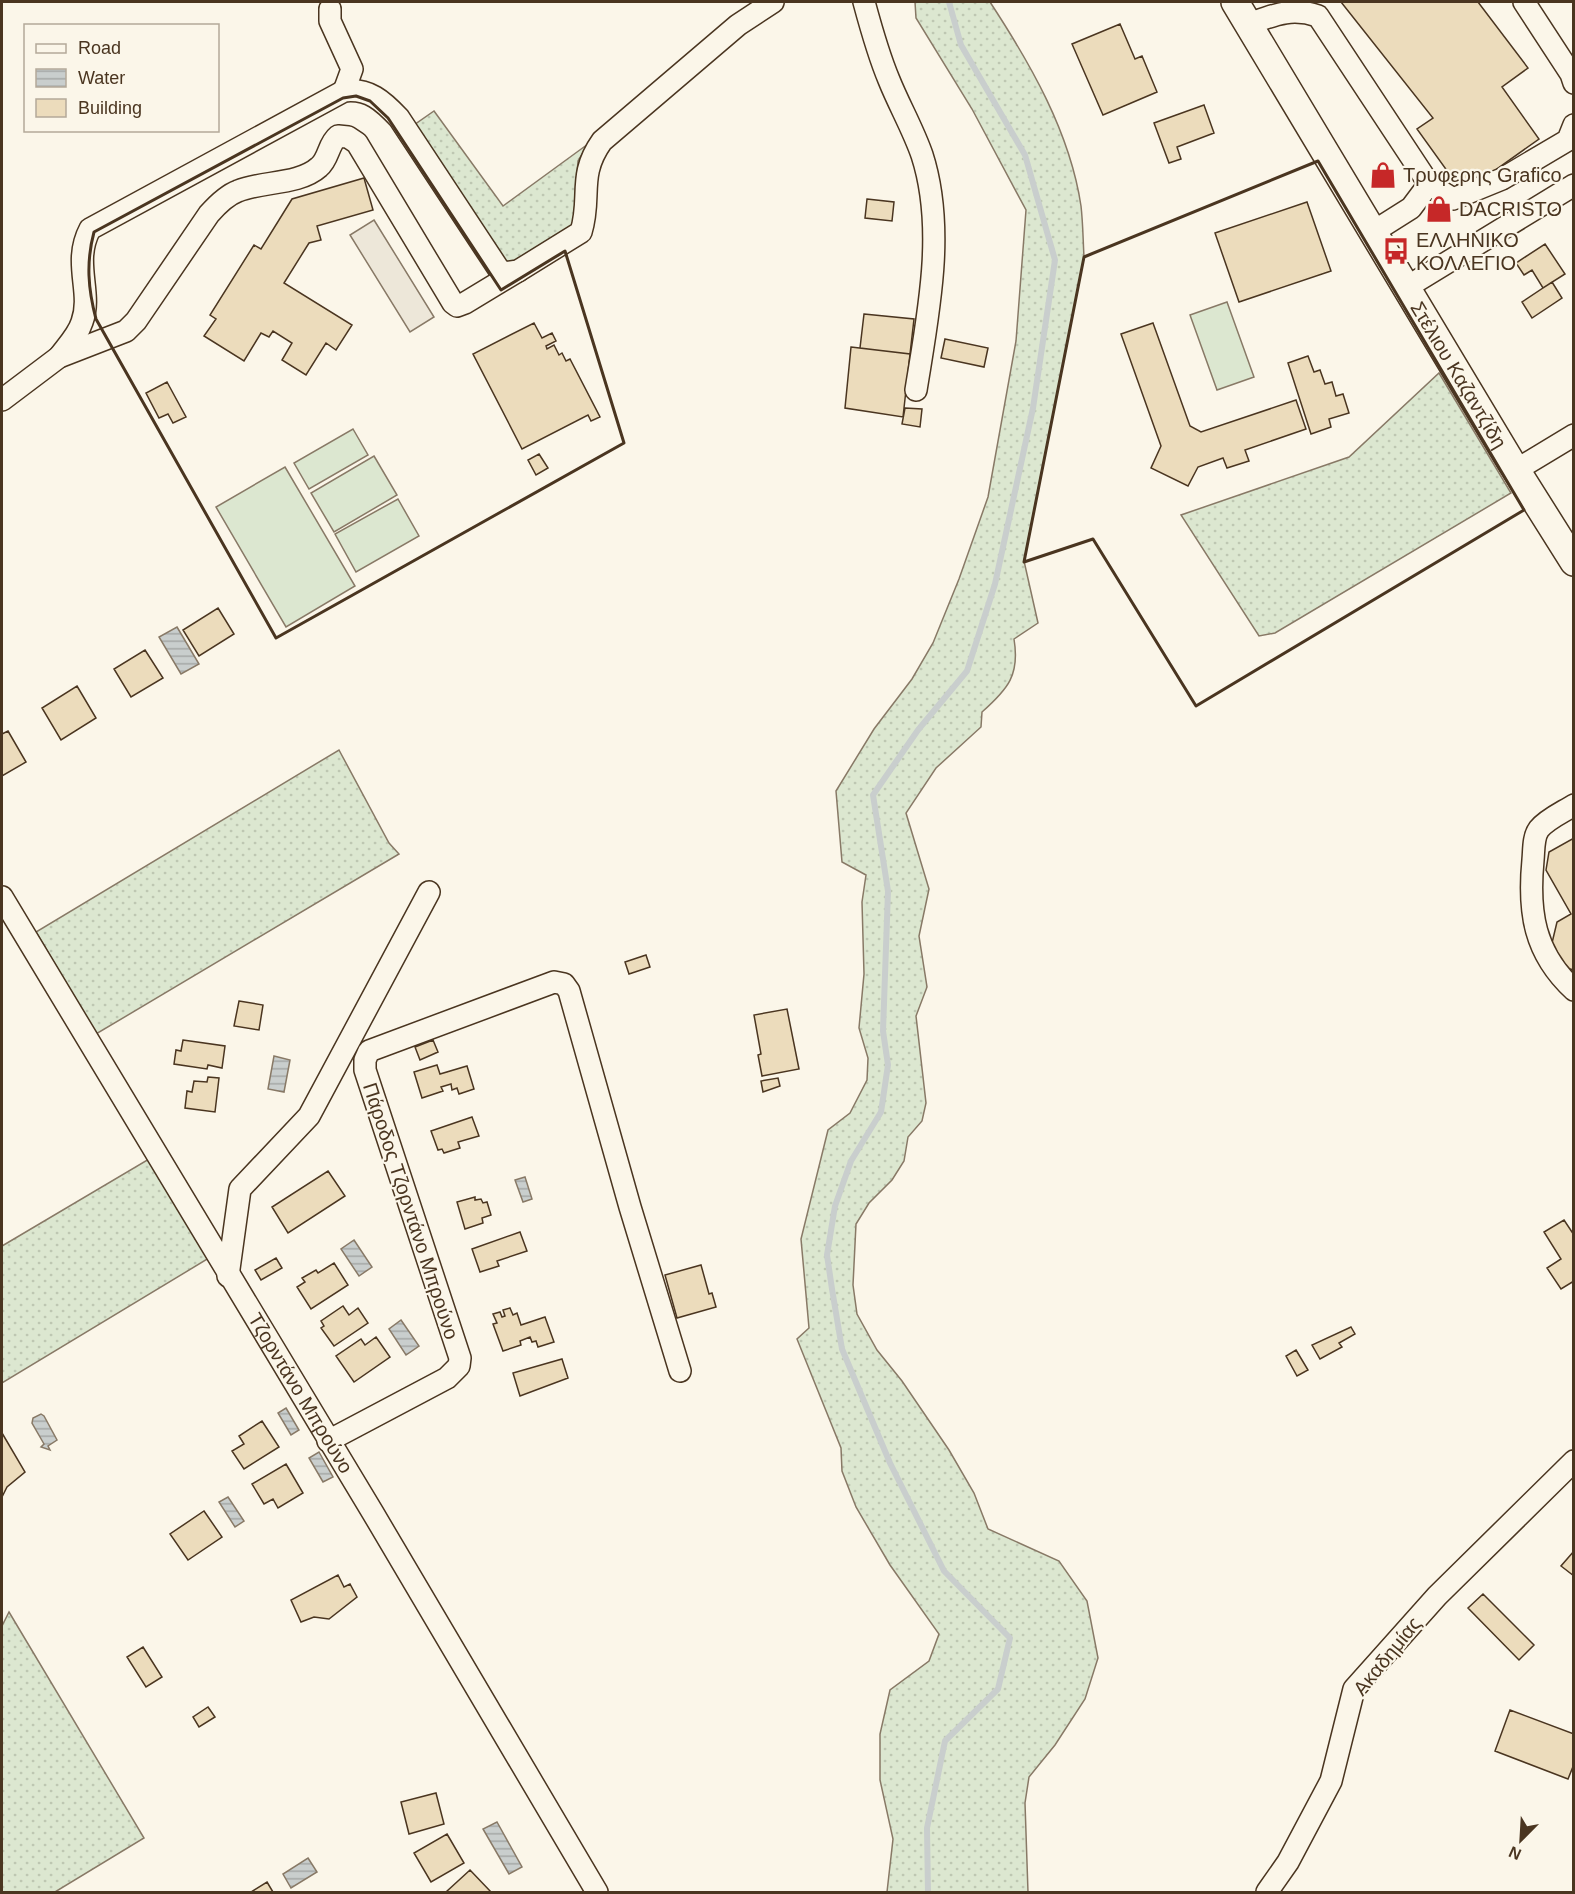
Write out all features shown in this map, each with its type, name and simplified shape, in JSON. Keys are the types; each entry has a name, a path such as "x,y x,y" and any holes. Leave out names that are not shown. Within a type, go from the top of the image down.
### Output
{"main road":[{"name":"Στέλιου Καζαντζίδη","path":"1235,2 1516,470 1574,562"}],"street":[{"path":"59,357 126,331 136,321 209,214 220,202 238,191 301,176 320,167 329,153 331,142 338,136 348,137 357,143 453,303 458,306 465,303 581,232 588,211 585,180 588,166 602,141 738,25 773,2"},
{"path":"864,2 878,51 914,134 929,185 932,259 926,328 916,390"},
{"path":"1524,2 1571,74 1574,83"},
{"path":"330,9 330,21 352,69 344,92"},
{"path":"1249,24 1284,11 1316,9 1429,184 1453,199 1502,180 1568,140 1574,125"},
{"path":"2,400 59,357 83,321 85,305 82,257 84,241 90,229 344,92 354,90 368,93 387,106 399,118 498,268 503,273 518,271"},
{"path":"1373,232 1411,208 1429,184"},
{"path":"1407,287 1574,185"},
{"path":"1516,470 1574,435"},
{"path":"1574,805 1543,825 1537,832 1532,877 1533,924 1539,942 1558,974 1574,990"},
{"path":"228,1276 240,1190 309,1116 429,892"},
{"name":"Τζορντάνο Μπρούνο","path":"2,897 597,1893"},
{"name":"Πάροδος Τζορντάνο Μπρούνο","path":"328,1441 454,1373 460,1358 365,1070 366,1055 369,1051 554,982 564,984 569,991 630,1207 680,1371"},
{"name":"Ακαδημίας","path":"1267,1893 1288,1862 1331,1781 1354,1689 1437,1596 1574,1461"}],"green space":[{"path":"915,2 990,2 1020,49 1058,125 1076,178 1083,225 1084,257 1024,561 1038,623 1014,639 1015,662 1010,680 999,696 982,712 981,727 936,768 906,813 929,889 919,936 927,987 916,1016 926,1103 922,1121 908,1137 904,1161 892,1180 869,1203 856,1224 853,1285 857,1314 877,1350 902,1381 949,1450 974,1493 988,1529 1059,1561 1087,1601 1098,1658 1085,1699 1055,1745 1029,1777 1025,1803 1028,1892 887,1892 893,1839 880,1780 880,1734 890,1690 929,1661 939,1634 890,1565 856,1507 842,1471 841,1448 797,1339 809,1328 801,1239 828,1130 850,1113 867,1080 868,1058 859,1028 864,974 862,902 866,875 842,862 836,791 874,729 912,679 933,643 959,579 988,497 1016,341 1026,210 972,109 916,18"},
{"path":"434,111 503,206 588,144 578,161 573,230 514,265 505,265 414,125"},
{"path":"1227,302 1254,377 1217,390 1190,315"},
{"path":"1439,373 1511,493 1275,633 1259,636 1181,515 1349,457"},
{"path":"353,429 368,455 309,489 294,463"},
{"path":"374,456 397,495 334,532 311,493"},
{"path":"285,467 355,586 286,627 216,507"},
{"path":"398,499 419,536 356,572 335,534"},
{"path":"339,750 389,843 399,854 96,1034 36,932"},
{"path":"149,1159 209,1258 2,1383 2,1246"},
{"path":"9,1612 144,1838 55,1892 2,1892 2,1626"}],"shaded area":[{"path":"374,220 434,317 410,332 350,235"}],"water":[{"path":"177,627 199,664 181,674 159,637"},
{"path":"274,1056 290,1060 284,1092 268,1089"},
{"path":"525,1177 532,1199 523,1202 515,1180"},
{"path":"354,1240 372,1267 359,1276 341,1249"},
{"path":"401,1320 419,1346 406,1355 389,1329"},
{"path":"286,1408 299,1430 291,1435 278,1413"},
{"path":"41,1414 57,1440 48,1446 50,1450 41,1447 44,1444 32,1423 33,1418"},
{"path":"319,1452 333,1477 323,1482 309,1458"},
{"path":"228,1497 244,1521 235,1527 219,1502"},
{"path":"497,1822 522,1867 509,1874 483,1829"},
{"path":"308,1858 317,1872 291,1888 283,1874"}],"building":[{"path":"1341,2 1478,2 1528,68 1502,87 1539,139 1463,193 1417,129 1433,118"},
{"path":"1120,24 1135,59 1142,56 1157,92 1103,115 1072,44"},
{"path":"1204,105 1214,133 1177,147 1181,159 1169,163 1154,123"},
{"path":"364,178 373,210 317,226 321,240 309,243 284,283 352,325 336,350 326,343 306,375 282,360 292,343 273,331 269,337 261,333 244,361 204,336 216,319 210,315 254,245 261,249 292,199"},
{"path":"867,199 894,202 892,221 865,218"},
{"path":"1307,202 1331,271 1239,302 1215,233"},
{"path":"1545,244 1565,274 1543,288 1532,270 1524,275 1516,263"},
{"path":"1552,282 1562,298 1532,318 1522,302"},
{"path":"864,314 914,319 910,354 860,348"},
{"path":"534,323 542,338 552,333 556,341 546,346 547,349 554,345 559,355 562,353 566,361 570,359 600,417 591,421 588,415 522,449 473,354"},
{"path":"1153,323 1190,426 1201,432 1296,400 1306,429 1245,450 1249,461 1227,468 1223,458 1198,467 1188,486 1151,468 1161,446 1121,334"},
{"path":"945,339 988,348 984,367 941,358"},
{"path":"851,347 910,354 903,417 845,408"},
{"path":"1308,356 1314,372 1320,370 1325,384 1332,382 1336,396 1343,394 1349,413 1329,419 1331,427 1311,434 1288,363"},
{"path":"167,382 186,417 173,423 168,414 159,418 146,393"},
{"path":"905,408 922,409 920,427 902,424"},
{"path":"539,454 548,468 536,475 528,460"},
{"path":"218,608 234,634 199,656 183,630"},
{"path":"145,650 163,678 131,697 114,669"},
{"path":"77,686 96,718 61,740 42,708"},
{"path":"8,731 26,762 2,776 2,734"},
{"path":"1574,838 1574,970 1566,968 1552,943 1557,922 1571,914 1546,870 1549,852"},
{"path":"646,955 650,967 629,974 625,962"},
{"path":"239,1001 263,1005 259,1030 234,1026"},
{"path":"787,1009 799,1069 762,1076 758,1055 761,1054 754,1015"},
{"path":"183,1040 225,1046 222,1068 208,1065 207,1069 174,1064 176,1050 181,1051"},
{"path":"433,1040 438,1052 420,1060 415,1047"},
{"path":"437,1065 440,1074 467,1066 474,1089 459,1094 457,1088 452,1090 451,1084 441,1087 443,1091 422,1098 414,1072"},
{"path":"208,1077 219,1078 215,1112 185,1108 187,1091 192,1092 194,1081 207,1082"},
{"path":"778,1078 780,1086 763,1092 761,1081"},
{"path":"472,1117 479,1136 458,1142 460,1148 444,1153 442,1149 438,1150 431,1131"},
{"path":"328,1171 345,1196 288,1233 272,1207"},
{"path":"475,1197 475,1200 481,1199 483,1203 487,1202 491,1215 482,1218 483,1223 465,1229 457,1202"},
{"path":"1564,1220 1574,1235 1574,1281 1561,1289 1547,1268 1561,1259 1544,1232"},
{"path":"520,1232 527,1251 497,1261 499,1266 480,1272 472,1249"},
{"path":"276,1258 282,1268 261,1280 255,1270"},
{"path":"334,1263 348,1285 311,1309 297,1287 305,1282 302,1278 316,1270 318,1273"},
{"path":"701,1265 709,1294 712,1293 716,1307 677,1318 665,1275"},
{"path":"343,1306 349,1315 358,1308 368,1323 334,1346 321,1328 324,1326 321,1321"},
{"path":"510,1308 513,1315 517,1313 521,1325 545,1317 554,1342 538,1347 536,1341 532,1342 530,1337 520,1341 521,1345 503,1351 493,1324 497,1323 493,1314 500,1312 502,1317 505,1316 503,1310"},
{"path":"1351,1327 1355,1334 1339,1343 1342,1347 1320,1359 1312,1345"},
{"path":"376,1337 390,1357 354,1382 336,1356 361,1339 365,1345"},
{"path":"1296,1350 1308,1370 1297,1376 1286,1356"},
{"path":"562,1359 568,1378 520,1396 513,1373"},
{"path":"262,1421 279,1447 244,1469 232,1451 244,1444 239,1436"},
{"path":"2,1433 25,1472 7,1487 2,1497"},
{"path":"286,1464 303,1493 278,1508 273,1499 264,1504 252,1484"},
{"path":"204,1511 222,1537 188,1560 170,1534"},
{"path":"1574,1551 1574,1576 1561,1566"},
{"path":"338,1575 344,1587 350,1584 357,1597 329,1619 314,1617 301,1622 291,1600"},
{"path":"1483,1594 1534,1645 1519,1660 1468,1608"},
{"path":"143,1647 162,1677 146,1687 127,1657"},
{"path":"208,1707 215,1717 199,1727 193,1717"},
{"path":"1510,1710 1574,1734 1574,1764 1568,1779 1495,1751"},
{"path":"436,1793 444,1824 409,1834 401,1802"},
{"path":"447,1834 464,1863 431,1882 414,1853"},
{"path":"470,1870 491,1892 446,1892"},
{"path":"267,1882 273,1892 251,1892"}],"waterway":[{"path":"928,1892 927,1828 945,1741 998,1689 1010,1638 944,1571 890,1463 842,1349 827,1255 835,1206 851,1161 881,1112 888,1065 883,1031 888,891 873,795 918,730 967,671 995,584 1033,408 1055,260 1025,155 961,45 949,2"}],"wall":[{"path":"356,96 370,101 388,118 501,290 565,251 624,443 276,638 96,319 91,297 90,254 94,232 343,98 356,96"},
{"path":"1318,161 1524,510 1196,706 1093,539 1024,562 1084,257 1318,161"}],"place":[{"name":"Τρυφερης Grafico","path":"1383,175"},
{"name":"DACRISTO","path":"1439,209"},
{"name":"ΕΛΛΗΝΙΚΟ ΚΟΛΛΕΓΙΟ","path":"1396,251"}]}
